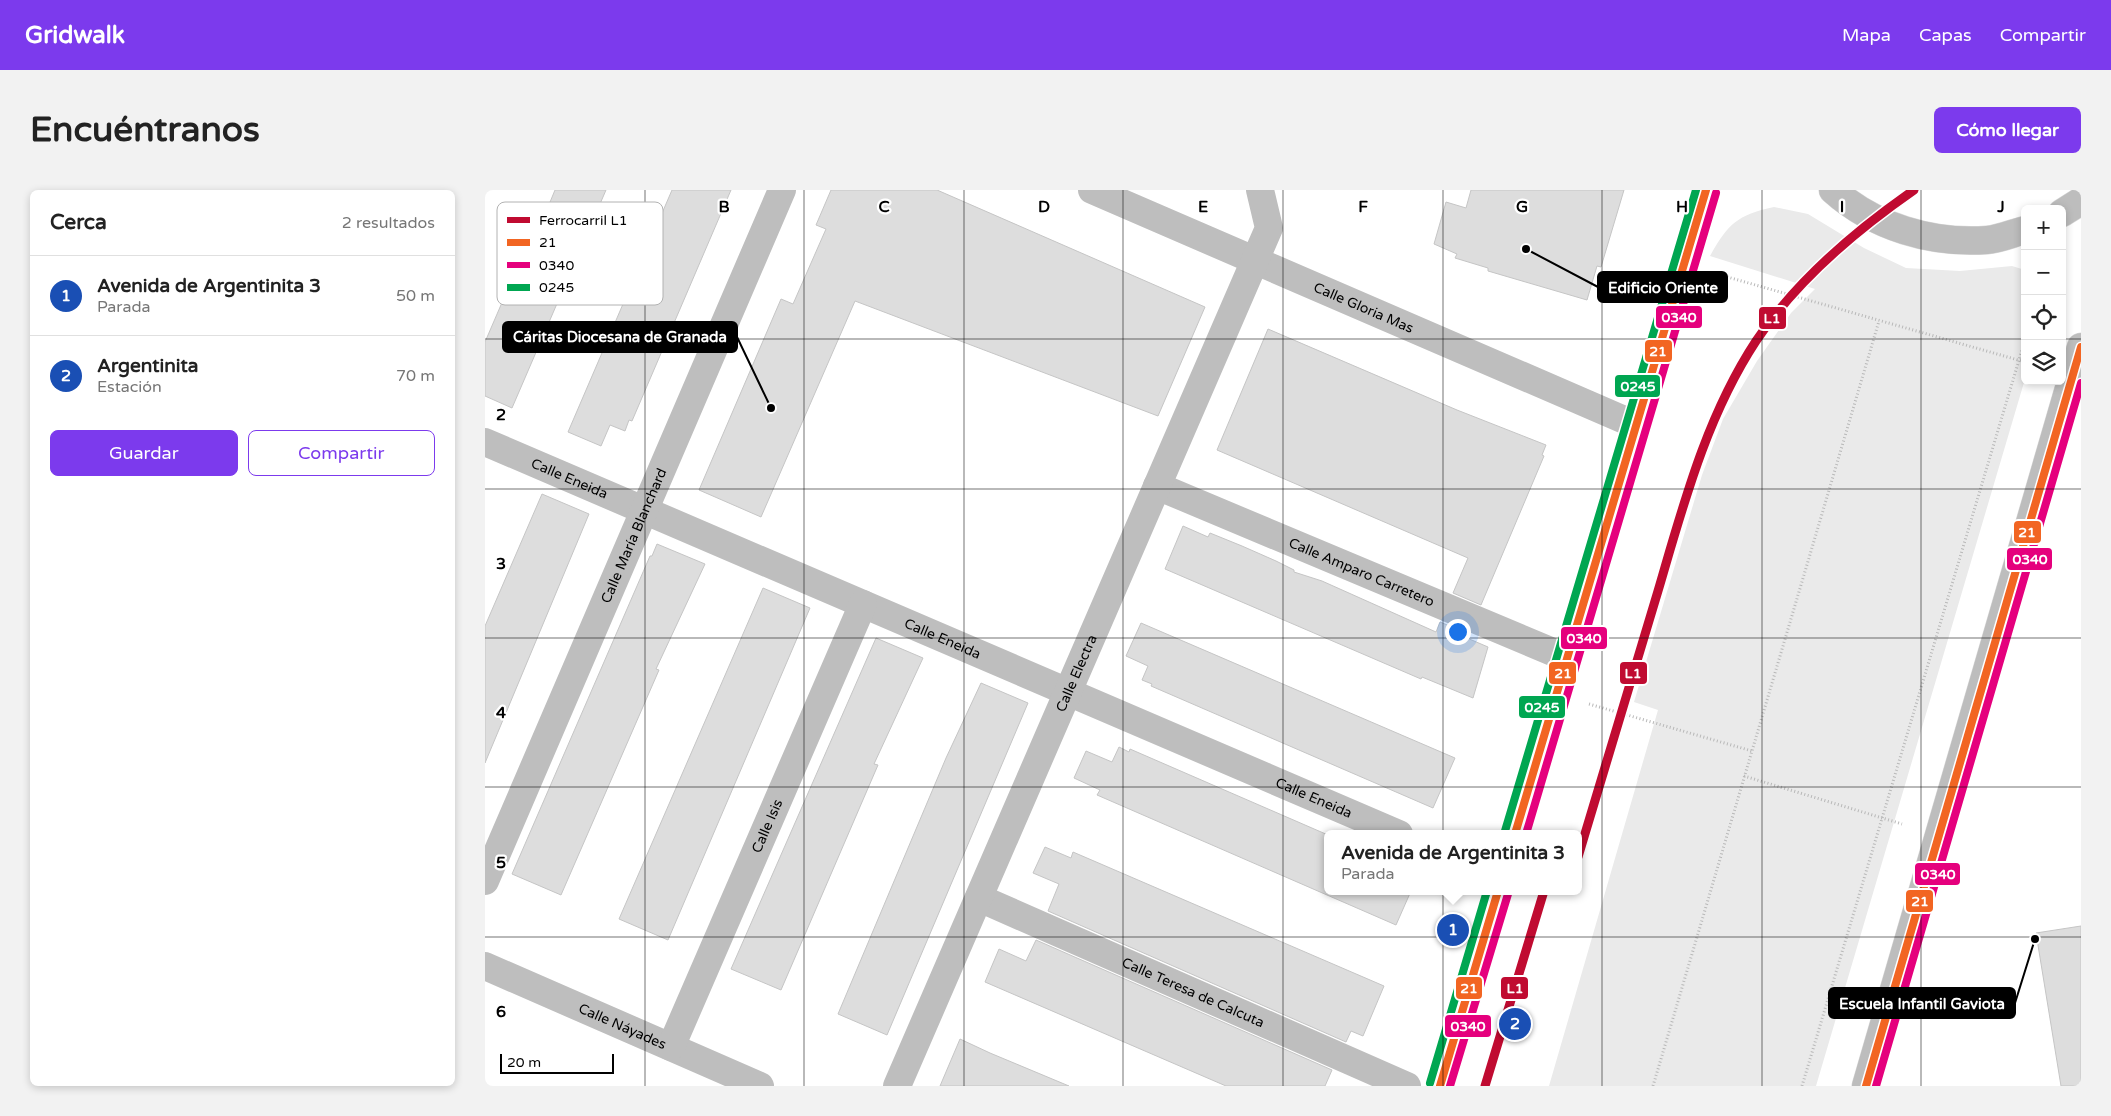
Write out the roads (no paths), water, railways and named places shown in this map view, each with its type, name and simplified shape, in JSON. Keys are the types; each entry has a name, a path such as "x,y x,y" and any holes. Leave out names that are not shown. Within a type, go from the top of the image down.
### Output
{"main road":[{"path":"1516,830 1707,190"},
{"path":"1833,190 1850,205 1872,218 1929,238 1989,240 2021,231"},
{"path":"2066,210 2081,201"},
{"path":"1866,1086 2081,347"},
{"path":"1440,1086 1497,895"}],"street":[{"name":"Calle María Blanchard","path":"485,881 782,190"},
{"name":"Calle Gloria Mas","path":"1092,190 1636,425"},
{"name":"Calle Electra","path":"897,1086 1269,228 1260,190"},
{"name":"Calle Eneida","path":"485,442 1390,830"},
{"name":"Calle Amparo Carretero","path":"1157,486 1567,658"},
{"name":"Calle Isis","path":"671,1047 863,604"},
{"name":"Calle Teresa de Calcuta","path":"979,898 1407,1086"},
{"name":"Calle Náyades","path":"485,966 760,1086"}],"rail line":[{"name":"L1","path":"1582,844 1687,495 1710,431 1738,370 1772,319 1808,278 1870,222 1914,190"},
{"name":"L1","path":"1485,1086 1543,895"}],"place":[{"name":"Edificio Oriente","path":"1526,249"},
{"name":"Cáritas Diocesana de Granada","path":"771,408"},
{"name":"Avenida de Argentinita 3","path":"1453,930"},
{"name":"Escuela Infantil Gaviota","path":"2035,939"},
{"name":"Argentinita","path":"1515,1024"}]}
